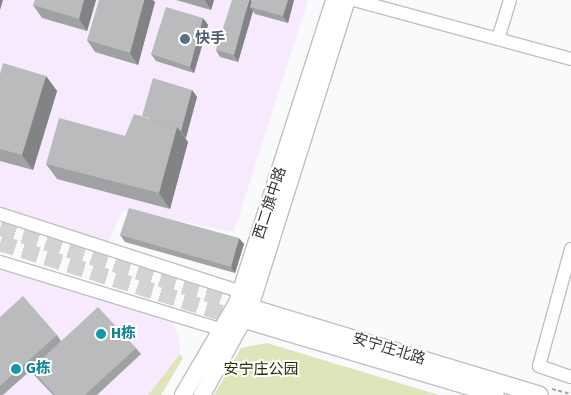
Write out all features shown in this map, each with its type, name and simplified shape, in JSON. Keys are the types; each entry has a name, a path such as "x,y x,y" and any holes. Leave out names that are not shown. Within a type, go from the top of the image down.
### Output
{"main road":[{"name":"西二旗中路","path":"184,395 222,330 240,308 253,254 334,0"},
{"name":"西二旗中路","path":"202,395 240,308 346,0"},
{"name":"安宁庄北路","path":"240,308 496,395"},
{"name":"安宁庄北路","path":"240,308 540,395"}],"street":[{"path":"354,0 571,59"},
{"path":"498,39 510,0"},
{"path":"0,214 240,308"},
{"path":"571,249 539,366 571,377"},
{"path":"236,250 253,254"},
{"path":"0,262 222,330"}],"shaded area":[{"path":"0,0 308,0 234,232 123,210 108,243 0,208"},
{"path":"0,266 171,321 179,336 180,354 148,395 0,395"}],"green space":[{"name":"安宁庄公园","path":"267,343 439,395 214,395 241,348"},
{"path":"180,354 183,358 161,395 148,395"}],"building":[{"path":"35,0 84,0 79,19 33,5"},
{"path":"99,0 144,0 130,53 87,40"},
{"path":"232,0 249,0 234,55 216,50"},
{"path":"252,0 288,0 283,16 250,7"},
{"path":"166,7 203,18 190,67 151,54"},
{"path":"3,63 46,76 22,155 0,149 0,74"},
{"path":"153,78 192,90 181,131 177,127 142,116"},
{"path":"134,114 177,127 159,193 46,164 59,118 125,136"},
{"path":"129,208 239,238 231,267 120,235"},
{"name":"G栋","path":"23,296 57,335 0,386 0,317"},
{"name":"H栋","path":"98,307 136,348 85,395 55,395 31,369"}],"tunnel":[{"path":"0,228 237,303"},
{"path":"0,243 231,316"}],"place":[{"name":"快手","path":"185,39"},
{"name":"H栋","path":"101,334"},
{"name":"G栋","path":"16,369"}]}
